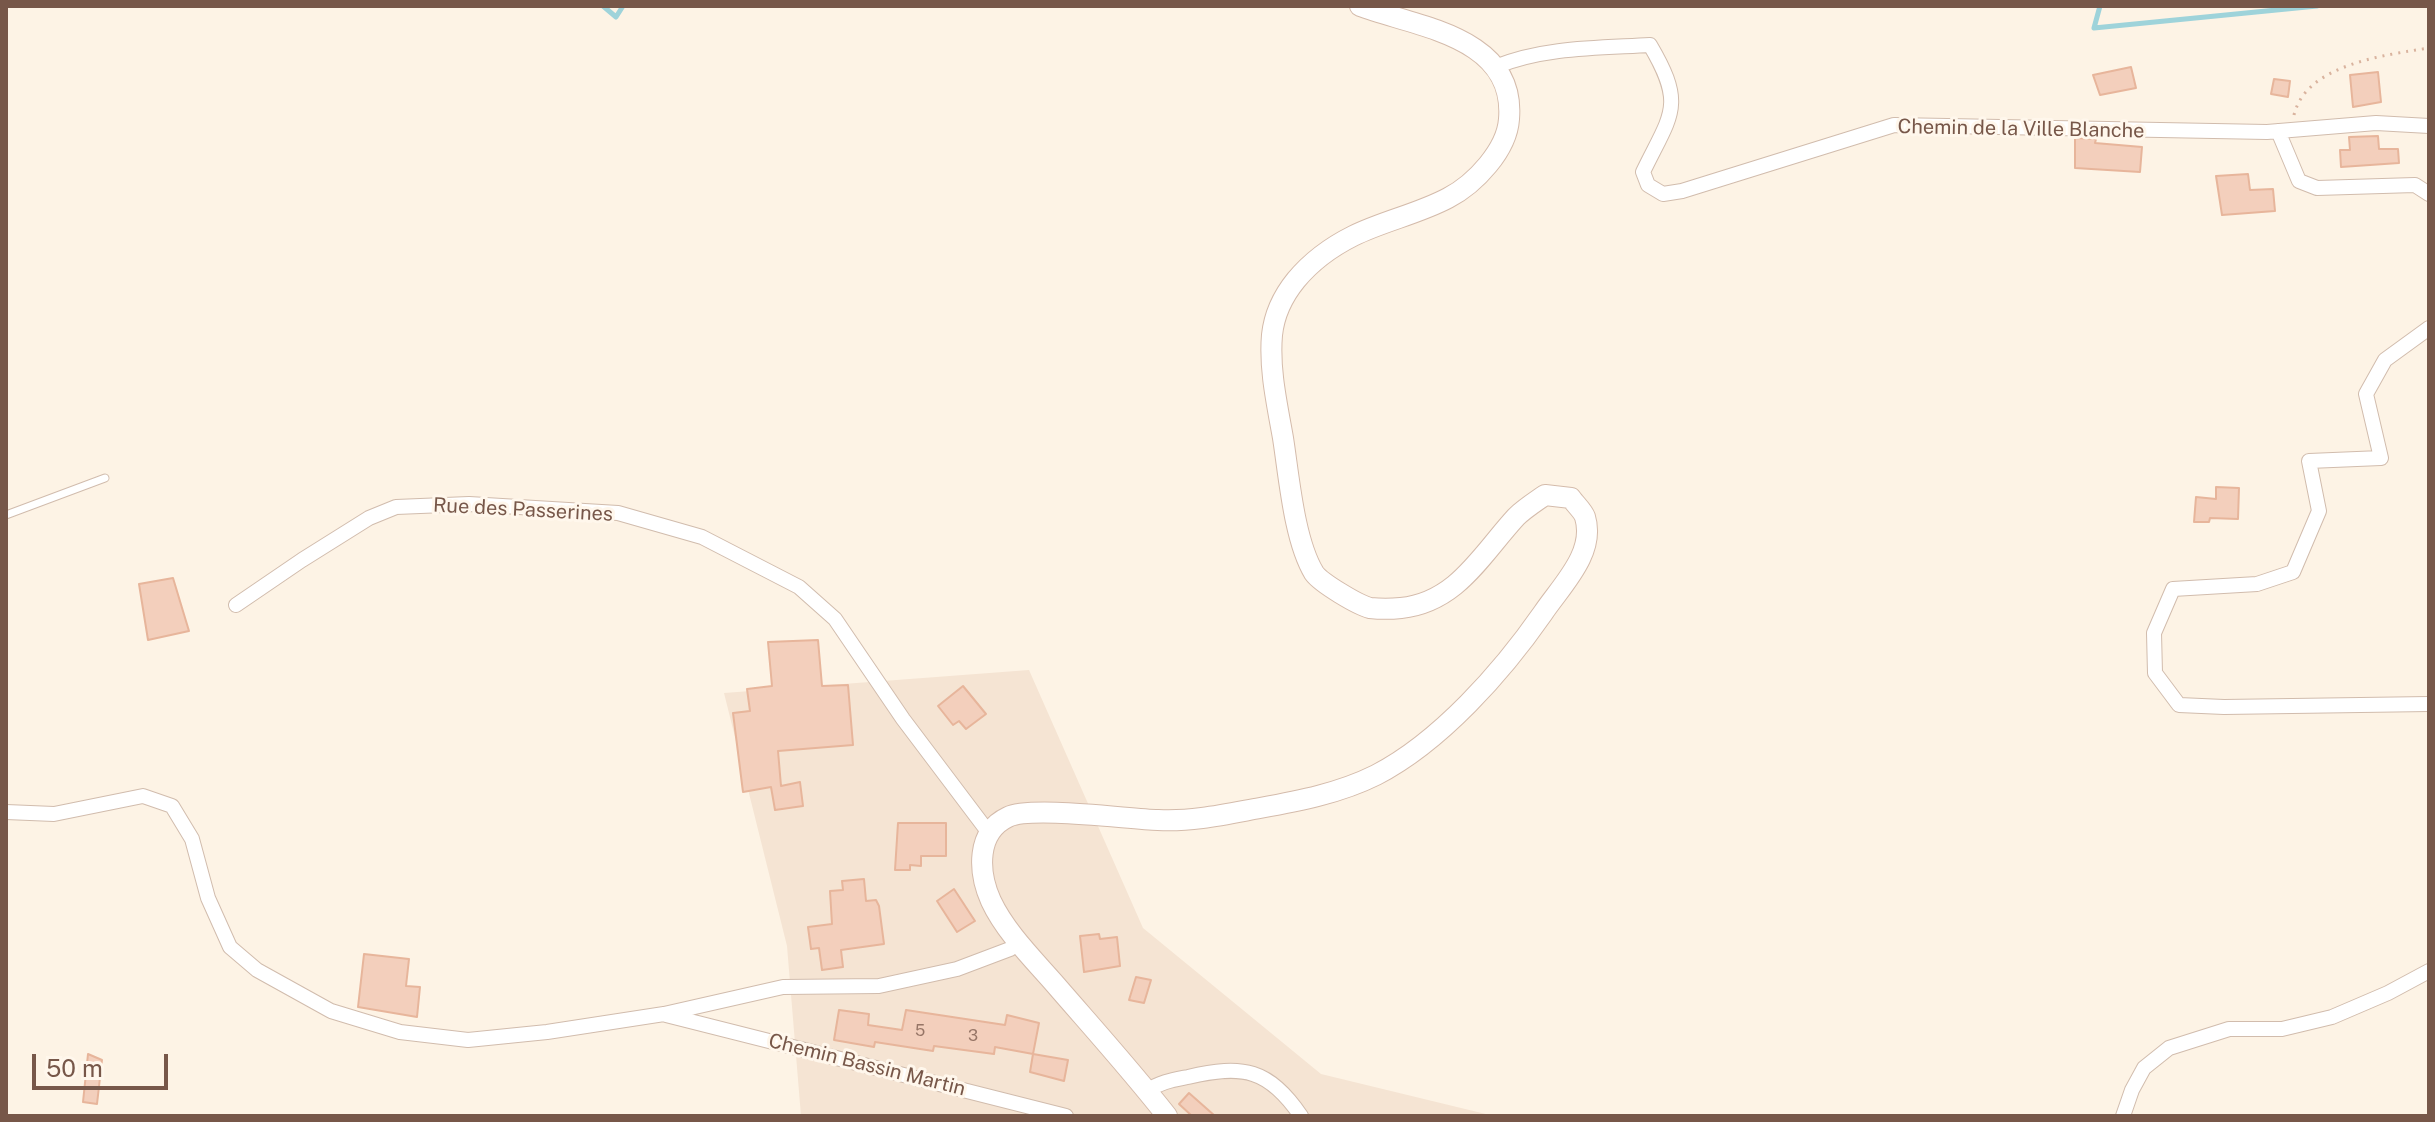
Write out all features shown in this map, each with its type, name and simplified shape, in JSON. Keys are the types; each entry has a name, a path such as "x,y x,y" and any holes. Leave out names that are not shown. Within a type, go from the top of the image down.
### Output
{"main road":[{"path":"1167,1116 1019,943 992,902 982,871 982,851 989,833 999,822 1012,815 1037,813 1163,821 1227,814 1317,796 1373,776 1410,755 1443,727 1519,648 1586,550 1585,517 1571,498 1545,495 1518,515 1470,573 1451,590 1426,602 1401,608 1369,608 1315,574 1296,524 1271,365 1272,333 1280,304 1296,280 1323,253 1353,236 1450,197 1481,171 1499,149 1509,123 1510,97 1495,67 1480,52 1450,34 1360,6"}],"street":[{"name":"Chemin de la Ville Blanche","path":"1495,67 1562,50 1650,45 1668,75 1672,113 1643,172 1648,185 1663,194 1682,191 1894,125 2285,130 2376,123 2429,126"},
{"path":"2285,130 2299,181 2317,188 2415,185 2429,194"},
{"path":"2429,328 2385,360 2366,394 2381,458 2309,461 2319,511 2293,572 2257,584 2173,589 2154,633 2155,673 2179,705 2429,704"},
{"name":"Rue des Passerines","path":"236,605 369,518 396,507 469,504 618,513 702,537 799,587 835,619 903,719 989,833"},
{"name":"Chemin Bassin Martin","path":"6,812 54,814 143,796 172,806 192,839 208,898 230,947 257,970 331,1011 400,1032 468,1040 547,1032 664,1014 783,987 879,986 957,969 1019,943"},
{"path":"2123,1116 2144,1068 2169,1048 2229,1029 2282,1029 2332,1017 2429,971"},
{"name":"Chemin Bassin Martin","path":"664,1014 1066,1116"},
{"path":"1147,1091 1158,1084 1211,1071 1249,1070 1271,1080 1301,1116"}],"lane":[{"path":"6,515 105,478"}],"path":[{"path":"2285,130 2298,100 2320,80 2367,58 2429,48"}],"shaded area":[{"path":"1029,670 1143,928 1321,1074 1494,1116 801,1116 787,946 724,693"}],"building":[{"path":"2131,67 2136,88 2100,95 2093,75"},
{"path":"2378,72 2381,102 2353,107 2350,75"},
{"path":"2274,79 2290,81 2288,97 2271,94"},
{"path":"2378,136 2379,149 2398,149 2399,163 2341,167 2340,150 2350,150 2349,137"},
{"path":"2075,138 2142,147 2140,172 2075,168"},
{"path":"2248,174 2250,190 2273,189 2275,211 2222,215 2216,176"},
{"path":"2216,487 2239,488 2238,519 2210,518 2209,522 2194,522 2196,497 2216,499"},
{"path":"173,578 189,631 148,640 139,584"},
{"path":"818,640 822,686 848,685 853,745 778,751 781,786 800,782 803,806 775,810 771,787 743,792 733,713 750,711 747,689 772,686 768,642"},
{"path":"963,686 986,714 966,729 959,721 953,725 938,706"},
{"path":"898,823 946,823 946,856 921,856 921,866 910,865 910,870 895,870"},
{"path":"864,879 866,901 876,900 879,906 884,944 841,950 843,967 822,970 819,948 811,949 808,927 832,924 830,891 843,890 842,881"},
{"path":"954,889 975,921 957,932 937,901"},
{"path":"1099,934 1100,939 1117,937 1120,966 1084,972 1080,936"},
{"path":"364,954 409,959 406,986 420,987 417,1017 358,1007"},
{"path":"1136,977 1151,980 1144,1003 1129,1000"},
{"path":"839,1010 869,1014 868,1025 902,1030 906,1010 1005,1025 1007,1015 1039,1023 1033,1054 995,1047 994,1054 934,1046 933,1051 875,1042 874,1047 834,1040"},
{"path":"88,1054 102,1060 97,1104 83,1102"},
{"path":"1033,1054 1068,1060 1064,1081 1030,1072"},
{"path":"1189,1093 1215,1116 1192,1116 1179,1104"}],"waterway":[{"path":"603,6 616,17 623,6"},
{"path":"2100,6 2094,28 2317,6"}]}
